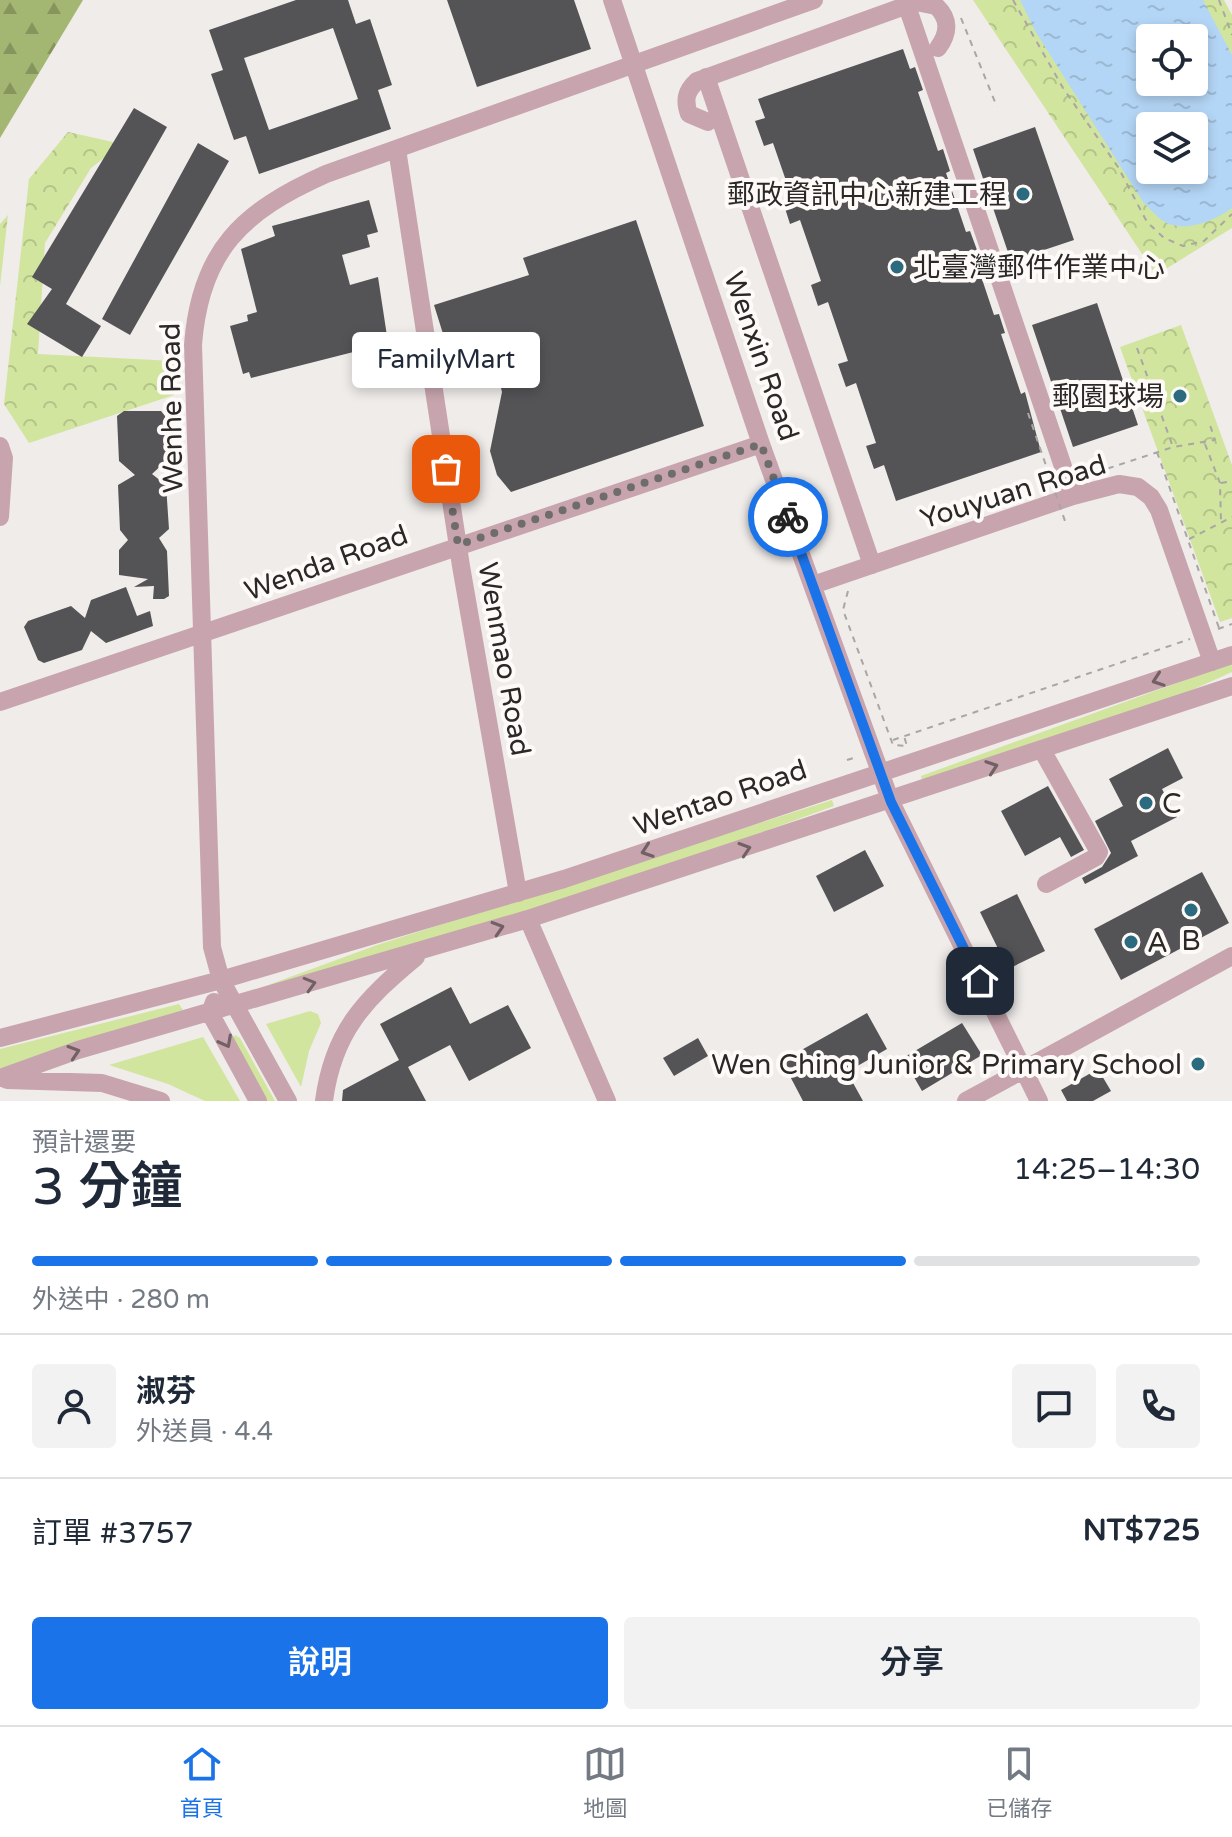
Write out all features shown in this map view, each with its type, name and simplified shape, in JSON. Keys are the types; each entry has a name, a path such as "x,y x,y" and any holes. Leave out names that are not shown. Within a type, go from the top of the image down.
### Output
{"street":[{"name":"Wenxin Road","path":"612,0 761,444 891,802 1039,1101"},
{"name":"Wenhe Road","path":"288,1101 221,980 212,947 207,846 205,636 193,345 195,316 204,283 225,240 251,214 312,180 814,0"},
{"path":"708,122 689,114 686,97 697,81 906,2 923,1 942,12 948,29 938,48"},
{"path":"906,2 1074,495"},
{"path":"706,77 872,565"},
{"name":"Wenmao Road","path":"397,149 458,545 518,893"},
{"name":"Wenda Road","path":"0,702 205,636 458,545 761,444"},
{"path":"0,446 4,458 0,517"},
{"name":"Youyuan Road","path":"813,585 1074,495 1119,484 1138,487 1151,497 1212,662"},
{"name":"Wentao Road","path":"0,1038 221,980 518,893 1232,655"},
{"name":"Wentao Road","path":"0,1079 78,1050 528,919 891,802 1232,686"},
{"path":"1042,750 1099,852 1096,857 1046,884"},
{"path":"528,919 607,1101"},
{"path":"324,1101 329,1064 346,1027 369,997 423,951"},
{"path":"966,1101 1232,956"},
{"path":"221,980 210,1013 258,1101"},
{"path":"0,1079 102,1083 161,1101"}],"path":[{"path":"1013,0 1063,88 1118,167 1147,222 1164,238 1183,246 1204,241 1232,214"},
{"path":"1219,0 1232,35"},
{"path":"956,10 968,30 997,107"},
{"path":"1137,348 1173,447"},
{"path":"1028,413 1066,524"},
{"path":"1054,515 1074,495 1157,452 1215,440 1209,422"},
{"path":"1205,443 1220,483 1221,523"},
{"path":"1157,452 1219,629 1232,624"},
{"path":"1220,483 1232,481"},
{"path":"1188,539 1232,517"},
{"path":"848,590 843,610 893,745 907,746 904,736"},
{"path":"891,740 1189,639"}],"green space":[{"path":"0,0 83,0 0,138"},
{"path":"973,0 1224,0 1232,15 1232,228 1156,275"},
{"path":"68,132 122,144 91,168 45,243 38,354 174,361 174,395 29,443 4,404 29,179"},
{"path":"8,215 0,286 0,224"},
{"path":"1181,325 1232,465 1232,618 1220,622 1120,347"},
{"path":"1232,663 1232,672 1172,699 922,781 921,776"},
{"path":"832,800 834,806 612,887 249,992 377,945"},
{"path":"179,1004 183,1010 0,1070 0,1049"},
{"path":"310,1011 318,1014 321,1023 309,1051 301,1087 266,1024"},
{"path":"235,1035 240,1038 275,1101 266,1101 232,1038"},
{"path":"203,1037 240,1101 205,1101 168,1084 109,1065"}],"water":[{"path":"1020,0 1203,0 1232,55 1232,208 1208,221 1180,226 1163,221 1143,202 1035,31"}],"building":[{"path":"296,0 348,0 356,24 370,19 392,85 378,90 391,129 259,174 246,136 234,140 211,74 223,70 209,30","holes":["333,28 358,99 269,130 244,58"]},
{"path":"447,0 574,0 591,49 477,87"},
{"name":"北臺灣郵件作業中心","path":"903,49 910,69 915,67 923,90 918,92 938,151 943,149 950,171 946,173 966,232 970,231 977,250 973,252 994,315 999,314 1005,333 1001,334 1021,394 1025,392 1041,452 896,501 884,465 874,469 866,446 876,443 856,383 846,387 838,364 848,361 828,302 818,306 811,285 821,281 800,220 790,224 783,202 792,198 773,143 764,146 755,121 765,118 758,99"},
{"path":"134,108 167,127 66,304 101,326 82,357 27,324 52,289 32,277"},
{"name":"郵政資訊中心新建工程","path":"1035,127 1074,240 1011,261 973,149"},
{"path":"198,143 229,161 130,335 102,319"},
{"path":"369,200 378,232 367,235 370,247 342,255 350,285 378,277 387,336 375,339 377,346 251,378 249,372 243,374 230,326 248,321 247,315 257,312 241,249 275,236 272,226"},
{"path":"636,220 704,426 511,492 497,475 490,451 502,392 496,368 465,361 453,352 444,337 434,305 529,275 523,258"},
{"path":"1097,303 1138,425 1073,447 1032,325"},
{"path":"124,411 161,411 165,416 167,460 152,474 166,485 169,529 159,538 167,551 169,596 164,599 153,599 154,586 134,587 148,579 119,575 119,550 128,540 120,530 118,485 135,475 119,461 117,416"},
{"path":"126,587 137,616 150,611 153,626 106,643 91,631 82,650 44,663 38,660 24,627 28,621 71,606 85,618 91,600"},
{"name":"C","path":"1168,748 1183,778 1162,789 1177,817 1131,841 1138,856 1085,884 1082,878 1102,867 1111,853 1095,821 1123,806 1109,779"},
{"path":"1048,786 1084,850 1071,857 1060,837 1025,856 1001,811"},
{"path":"865,850 884,886 834,912 816,876"},
{"path":"1202,872 1229,923 1121,980 1094,929"},
{"path":"1017,894 1045,951 1008,969 980,912"},
{"path":"451,987 470,1024 508,1005 531,1048 469,1081 450,1045 408,1067 426,1101 342,1101 343,1090 399,1060 380,1024"},
{"path":"867,1013 887,1049 847,1072 863,1101 803,1101 782,1061"},
{"path":"962,1023 982,1055 922,1091 903,1058"},
{"path":"698,1038 708,1056 674,1076 663,1058"},
{"path":"1098,1069 1111,1091 1093,1101 1067,1101 1061,1090"}],"way so far":[{"path":"446,469 458,545 761,444 788,517"}],"place":[{"name":"郵政資訊中心新建工程","path":"1023,194"},
{"name":"北臺灣郵件作業中心","path":"897,267"},
{"name":"郵園球場","path":"1180,396"},
{"name":"FamilyMart","path":"446,469"},
{"name":"C","path":"1146,803"},
{"name":"B","path":"1191,910"},
{"name":"A","path":"1131,942"},
{"name":"Wen Ching Junior & Primary School","path":"1198,1064"}],"route":[{"path":"788,517 891,802 980,981"}]}
